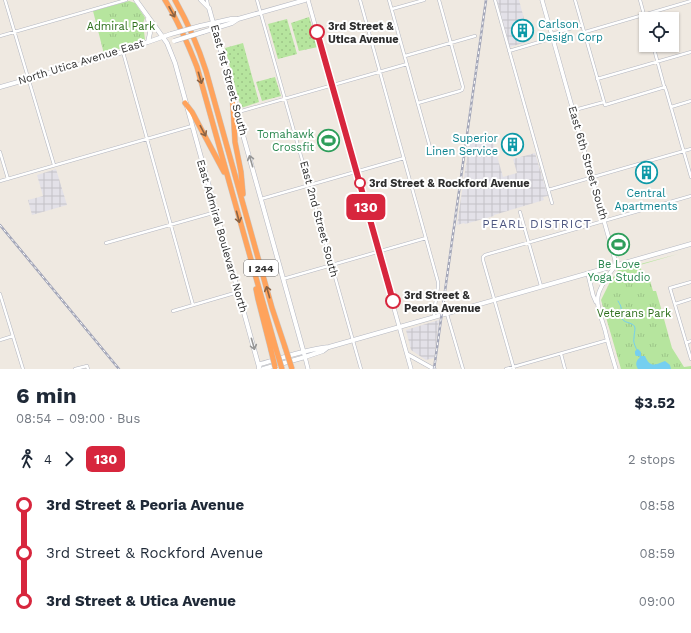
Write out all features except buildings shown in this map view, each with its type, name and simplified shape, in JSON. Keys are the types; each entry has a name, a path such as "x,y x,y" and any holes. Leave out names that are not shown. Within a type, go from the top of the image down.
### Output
{"highway":[{"name":"I 244","path":"165,0 179,24 197,67 253,270 273,350"},
{"name":"I 244","path":"174,0 187,22 202,60 272,308 292,369"},
{"path":"231,86 235,142 241,172 243,205"},
{"path":"186,103 228,179"},
{"path":"273,350 275,369"},
{"path":"273,350 282,369"}],"main road":[{"name":"East Admiral Boulevard North","path":"136,0 163,36 175,63 259,369"},
{"path":"201,0 209,8"},
{"path":"167,43 215,29 232,23 238,19 305,0"},
{"name":"East 1st Street South","path":"209,8 236,101 243,135 304,355"},
{"path":"148,16 150,33 148,42"},
{"name":"North Utica Avenue East","path":"0,87 122,52 163,36 213,23 238,19"},
{"path":"259,369 260,364 323,351 329,347 353,340 691,244"}],"street":[{"path":"4,0 54,165"},
{"path":"0,36 126,0"},
{"name":"East 1st Street South","path":"207,0 209,8"},
{"name":"East 2nd Street South","path":"257,0 361,369"},
{"path":"308,0 411,369"},
{"path":"360,0 438,282 434,312 435,317"},
{"path":"389,0 431,151"},
{"path":"392,9 424,0"},
{"path":"418,103 460,91 463,87 439,0"},
{"path":"495,0 552,202"},
{"name":"East 6th Street South","path":"542,0 616,266"},
{"path":"575,0 604,103"},
{"path":"640,0 643,12"},
{"path":"654,12 691,1"},
{"path":"584,32 639,16"},
{"path":"509,51 582,25"},
{"path":"405,56 475,36"},
{"path":"122,52 193,305"},
{"path":"655,52 691,177"},
{"path":"597,79 691,52"},
{"path":"238,112 407,64"},
{"path":"572,111 665,87"},
{"path":"671,107 691,101"},
{"path":"0,181 192,126"},
{"path":"548,190 691,149"},
{"path":"0,152 8,178"},
{"path":"261,199 404,158"},
{"path":"514,368 483,257 691,196"},
{"path":"106,243 216,212"},
{"path":"520,212 541,287"},
{"path":"284,279 426,238"},
{"path":"598,305 598,295 601,287 616,266"},
{"path":"588,274 616,369"},
{"path":"691,282 670,288 691,359"},
{"path":"173,311 238,292"},
{"path":"0,294 23,369"},
{"path":"675,304 691,299"},
{"path":"447,314 463,369"},
{"path":"0,340 13,336"},
{"path":"506,369 514,368 608,340"},
{"path":"686,343 691,341"},
{"path":"408,354 434,369"},
{"path":"561,354 565,369"},
{"name":"East 1st Street South","path":"304,355 308,369"},
{"path":"75,369 87,367"}],"shaded area":[{"path":"497,0 519,0 530,41 510,47"},
{"path":"492,138 503,177 517,173 513,159 535,153 548,196 543,197 544,200 494,216 457,225 469,144"},
{"path":"56,169 67,205 32,215 28,200 43,196 37,175"},
{"path":"439,320 434,358 426,360 411,350 406,330"}],"green space":[{"name":"Admiral Park","path":"129,1 135,3 145,18 143,23 145,40 104,54 93,11"},
{"path":"309,17 318,47 299,51 291,23"},
{"path":"287,19 297,54 278,59 268,24"},
{"path":"243,43 259,102 241,108 225,48"},
{"path":"275,77 281,96 262,101 256,82"},
{"name":"Veterans Park","path":"678,254 640,265 643,276 649,277 653,291 656,291 663,315 662,317 664,319 672,348 684,367 691,366 691,369 621,369 601,300 618,270"}],"water":[{"path":"638,349 641,352 641,356 645,356 651,364 665,361 670,365 671,369 638,369 636,363 640,357 636,356 635,351"}],"waterway":[{"path":"618,301 621,307 622,319 632,324 635,328 634,341 637,350"}],"railway":[{"path":"434,369 486,0"},
{"path":"0,225 119,369"}],"bus line":[{"name":"130","path":"317,32 393,301"}],"place":[{"name":"Carlson Design Corp","path":"522,30"},
{"name":"3rd Street & Utica Avenue","path":"317,32"},
{"name":"Tomahawk Crossfit","path":"329,140"},
{"name":"Superior Linen Service","path":"513,144"},
{"name":"Central Apartments","path":"646,173"},
{"name":"3rd Street & Rockford Avenue","path":"360,183"},
{"name":"Be Love Yoga Studio","path":"619,244"},
{"name":"3rd Street & Peoria Avenue","path":"393,301"}],"district":[{"name":"PEARL DISTRICT","path":"537,224"}]}
